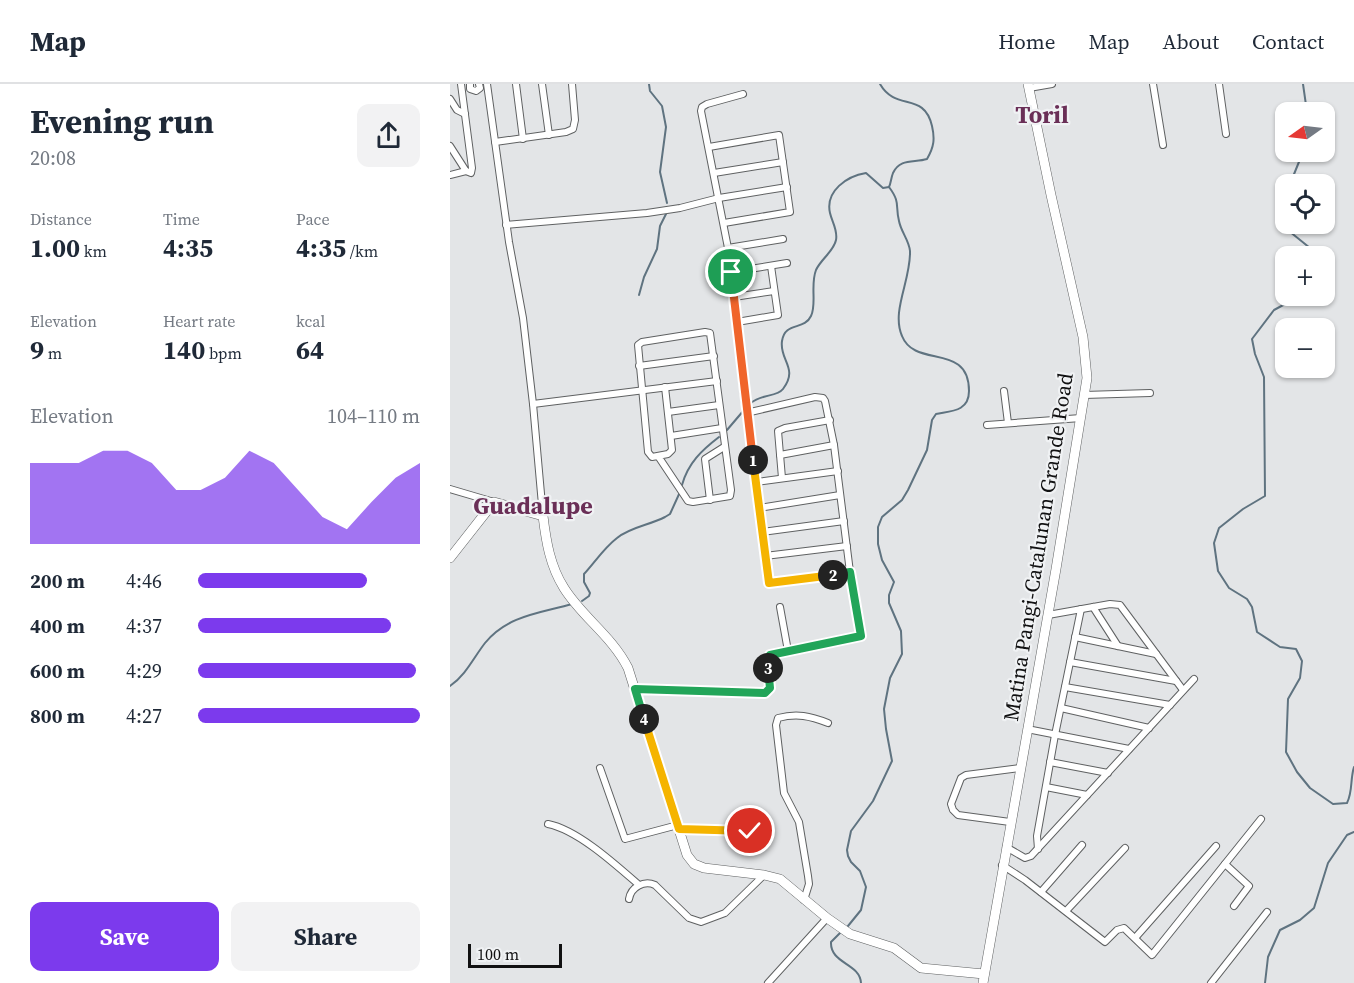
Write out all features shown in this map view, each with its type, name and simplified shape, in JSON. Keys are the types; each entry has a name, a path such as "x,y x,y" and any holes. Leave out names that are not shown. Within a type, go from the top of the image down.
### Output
{"street":[{"path":"450,176 472,171 461,84"},
{"path":"470,84 472,90 482,86"},
{"path":"516,84 523,139"},
{"path":"542,84 549,135"},
{"path":"495,142 549,135 573,129 576,120 572,84"},
{"path":"1029,86 1052,84"},
{"path":"1153,84 1163,145"},
{"path":"1219,84 1226,134"},
{"path":"482,86 490,102 506,225 520,298 533,404 543,516 552,561 564,589 614,644 628,668 687,855 694,864 704,868 780,879 850,934 894,948 921,968 983,979"},
{"path":"482,86 490,102"},
{"name":"Matina Pangi-Catalunan Grande Road","path":"983,979 1048,615 1087,378 1084,344 1029,86"},
{"path":"743,94 702,107 704,135 709,147 728,248 746,413 769,583 850,572"},
{"path":"450,99 457,110 465,114"},
{"path":"709,147 779,135 790,212 724,223"},
{"path":"450,146 466,171"},
{"path":"714,173 783,162"},
{"path":"506,225 647,213 787,187"},
{"path":"728,248 783,239"},
{"path":"731,272 787,263"},
{"path":"737,322 778,315 771,266"},
{"path":"734,297 774,291"},
{"path":"658,456 686,499 693,502 728,497 731,494 711,335 705,332 639,343 637,347 648,454 652,457 672,452 665,387"},
{"path":"639,366 714,356"},
{"path":"533,404 717,381"},
{"path":"1004,391 1008,423"},
{"path":"1084,395 1150,393"},
{"path":"635,689 765,693 770,688 768,657 861,636 850,572 838,471 825,400 819,397 746,413"},
{"path":"668,412 719,405"},
{"path":"987,425 1081,418"},
{"path":"782,478 778,434 781,429 830,420"},
{"path":"671,436 722,428"},
{"path":"780,455 834,446"},
{"path":"710,500 705,459 724,447"},
{"path":"756,482 838,471"},
{"path":"450,489 543,516"},
{"path":"759,508 840,495"},
{"path":"450,558 494,502"},
{"path":"762,532 844,521"},
{"path":"765,556 847,546"},
{"path":"1048,615 1117,604 1183,690"},
{"path":"780,607 788,651"},
{"path":"1093,607 1118,646"},
{"path":"1038,849 1037,836 1050,762 1081,609"},
{"path":"1075,637 1156,654"},
{"path":"1070,662 1176,681"},
{"path":"1006,847 1025,858 1031,856 1194,679"},
{"path":"1065,687 1170,705"},
{"path":"1061,708 1149,728"},
{"path":"804,900 809,884 808,876 799,822 784,793 776,725 778,718 788,715 807,715 828,723"},
{"path":"1027,729 1129,749"},
{"path":"1050,762 1108,773"},
{"path":"600,768 625,839 679,827 761,832"},
{"path":"1010,822 958,815 951,804 958,782 966,775 1020,768"},
{"path":"1046,787 1087,795"},
{"path":"1002,865 1105,942 1122,928 1127,930 1152,955 1261,819"},
{"path":"548,824 561,828 601,853 639,885"},
{"path":"1041,892 1082,845"},
{"path":"1135,938 1216,846"},
{"path":"1066,911 1125,848"},
{"path":"1225,864 1249,886 1234,906"},
{"path":"629,899 630,893 646,882 655,885 689,918 701,922 725,913 764,875"},
{"path":"1210,983 1267,912"},
{"path":"768,983 827,918"}],"waterway":[{"path":"649,84 650,91 662,106 666,127 660,172 667,203"},
{"path":"880,84 894,97 923,109 928,115 933,135 933,143 927,159 899,165 893,173 889,187"},
{"path":"1303,84 1306,102"},
{"path":"1294,174 1299,162"},
{"path":"751,403 759,398 780,392 787,382 789,370 782,348 784,335 791,328 808,321 811,316 814,276 836,240 836,229 829,205 831,198 834,191 845,181 866,173 883,188 889,187 893,192 900,225 910,251 899,316 902,336 909,346 918,352 951,361 960,366 967,376 969,391 966,403 962,407 936,414 932,420 927,450 908,490 902,500 882,517 878,527 878,544 882,560 894,582 889,595 889,603 901,631 902,654 890,678 884,709 892,761 873,801 851,831 847,850 851,862 860,871 866,887 861,910 848,926"},
{"path":"639,295 644,277 657,249 660,226 666,214"},
{"path":"1293,234 1308,246"},
{"path":"1281,306 1274,310 1252,339 1264,377 1265,496 1243,509 1219,528 1214,543 1218,571 1229,588 1247,599 1252,607 1257,632 1280,647 1296,649 1302,661 1300,678 1288,699 1286,752 1297,772 1310,788 1333,804 1347,803 1354,767"},
{"path":"727,430 744,410"},
{"path":"682,485 696,458 719,437"},
{"path":"582,601 590,593 584,582 584,574 612,542 622,534 670,514 680,492"},
{"path":"450,686 465,671 485,643 504,626 526,616 572,604"},
{"path":"1265,983 1268,957 1280,930 1300,920 1314,908 1328,863 1347,835 1354,832"},
{"path":"840,933 831,942 832,949 835,955 856,971 861,983"}],"district":[{"name":"Toril","path":"1042,114"},
{"name":"Guadalupe","path":"533,505"}],"route":[{"path":"731,272 746,413 769,583 850,572 861,636 770,655 767,661 770,683 768,693 635,689 679,829 750,831"}]}
